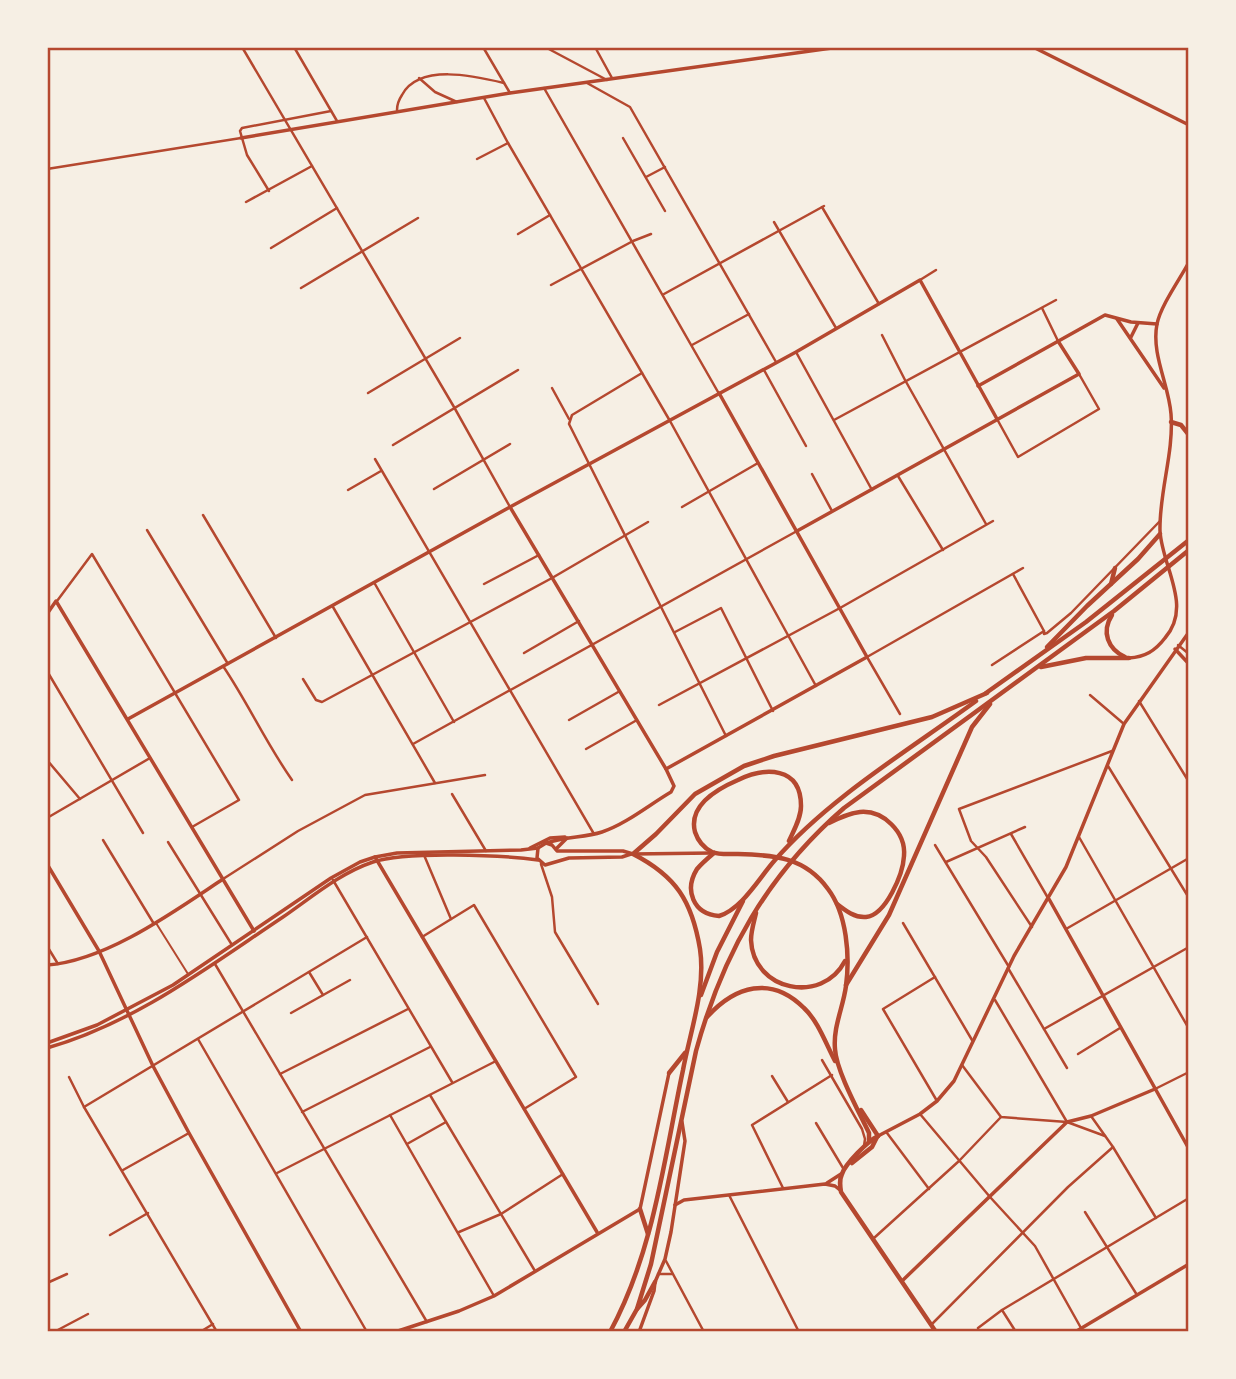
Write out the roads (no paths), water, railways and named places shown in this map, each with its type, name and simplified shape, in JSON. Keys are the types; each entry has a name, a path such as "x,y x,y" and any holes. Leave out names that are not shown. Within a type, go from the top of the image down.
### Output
{"highway":[{"path":"1171,422 1181,425 1189,435"},
{"path":"1040,654 1160,534"},
{"path":"714,853 695,875 691,896 697,908 706,914 719,916 726,914 788,845 839,800 1086,622 1187,541"},
{"path":"637,1309 657,1243 704,1020 739,936 774,883 825,824 1114,611 1189,550"},
{"path":"1111,585 1115,568"},
{"path":"1114,611 1106,628 1108,638 1114,650 1129,658"},
{"path":"1037,668 1086,658 1129,658"},
{"path":"610,1332 634,1283 649,1238 696,1007 701,962 693,919 679,890 659,868 633,854 666,825 695,794 744,766 774,756 920,721 987,693"},
{"path":"846,986 889,915 972,727 993,700"},
{"path":"788,845 799,819 800,799 792,781 782,774 766,770 756,772 720,789 708,797 696,812 696,836 714,853 783,857 799,863 814,873 837,904 844,927 847,957 846,986 835,1038 837,1065"},
{"path":"825,824 853,813 874,813 891,824 904,847 903,863 882,910 862,917 837,904"},
{"path":"696,1007 718,952 746,894"},
{"path":"760,904 752,932 752,949 759,967 775,981 793,988 814,987 835,975 847,957"},
{"path":"704,1020 733,994 763,988 791,998 804,1007 878,1136"},
{"path":"669,1073 687,1049"},
{"path":"852,1094 869,1132 869,1141"},
{"path":"860,1114 872,1132 878,1136"},
{"path":"878,1136 869,1141 845,1169 841,1192 936,1332"},
{"path":"845,1169 872,1147 878,1136"},
{"path":"640,1209 649,1238"},
{"path":"624,1332 655,1282"}],"street":[{"path":"242,47 538,555 674,782 671,792 611,828 594,834 550,838 528,849"},
{"path":"294,47 337,121"},
{"path":"483,47 510,93"},
{"path":"545,47 610,79"},
{"path":"595,47 610,79"},
{"path":"48,169 198,146 397,110 839,47"},
{"path":"1033,47 1189,125"},
{"path":"397,110 405,88 419,78 458,74 504,83"},
{"path":"419,78 435,92 457,102"},
{"path":"587,83 630,107 776,362"},
{"path":"544,88 664,294 900,714"},
{"path":"484,98 670,421 816,685"},
{"path":"269,191 247,155 240,131 245,126 331,111"},
{"path":"622,138 665,211"},
{"path":"477,159 508,143"},
{"path":"246,202 312,166"},
{"path":"645,177 664,167"},
{"path":"664,294 823,207 879,304"},
{"path":"271,248 337,208"},
{"path":"518,234 550,215"},
{"path":"301,288 418,218"},
{"path":"774,222 837,329"},
{"path":"551,285 651,234"},
{"path":"1129,658 1151,653 1168,635 1176,617 1176,596 1160,534 1171,415 1157,344 1157,324 1189,262"},
{"path":"128,719 796,352 936,270"},
{"path":"920,280 1018,457 1100,410 1058,341 1042,308"},
{"path":"834,420 1056,300"},
{"path":"692,345 749,314"},
{"path":"978,386 1105,315 1138,323 1157,324"},
{"path":"1116,317 1166,390"},
{"path":"1131,338 1138,323"},
{"path":"882,335 986,524"},
{"path":"368,393 460,338"},
{"path":"796,352 872,489"},
{"path":"764,369 806,446"},
{"path":"393,445 518,370"},
{"path":"569,419 642,373"},
{"path":"413,744 594,646 1079,374"},
{"path":"552,388 726,736"},
{"path":"434,488 510,444"},
{"path":"375,459 594,834"},
{"path":"682,507 758,463"},
{"path":"348,490 381,471"},
{"path":"812,474 832,511"},
{"path":"898,476 943,550"},
{"path":"203,515 276,638"},
{"path":"659,705 840,608 993,521"},
{"path":"1013,574 1044,634 1072,613 1160,521"},
{"path":"303,679 316,700 322,702 552,578 648,522"},
{"path":"147,530 246,700 269,747 292,779"},
{"path":"47,614 92,554 239,800 192,827"},
{"path":"484,584 538,555"},
{"path":"666,769 1023,568"},
{"path":"375,584 454,722"},
{"path":"57,601 254,930"},
{"path":"333,607 436,785"},
{"path":"675,632 721,608 773,711"},
{"path":"524,653 579,621"},
{"path":"992,665 1044,631"},
{"path":"878,1136 920,1114 937,1101 954,1081 1009,967 1049,899 1079,837 1124,724 1189,632"},
{"path":"1177,647 1189,654"},
{"path":"1177,647 1189,664"},
{"path":"47,671 143,833"},
{"path":"569,720 620,691"},
{"path":"1090,695 1124,724"},
{"path":"1139,701 1189,782"},
{"path":"586,749 637,720"},
{"path":"1032,927 978,847 971,841 959,808 1113,750"},
{"path":"47,818 150,758"},
{"path":"47,760 80,799"},
{"path":"1108,766 1189,898"},
{"path":"47,965 99,951 155,923 298,831 365,795 485,775"},
{"path":"452,794 486,851"},
{"path":"946,862 1025,827"},
{"path":"1011,834 1189,1149"},
{"path":"47,1048 87,1034 128,1012 333,880 376,859 538,848 567,837"},
{"path":"555,862 557,850 567,837"},
{"path":"1079,837 1189,1029"},
{"path":"103,840 155,923"},
{"path":"168,842 232,945"},
{"path":"546,843 557,850 623,851 633,854"},
{"path":"935,845 1067,1068"},
{"path":"538,848 536,853 552,897 557,936 598,1004"},
{"path":"424,854 539,862 548,865 569,858 714,853"},
{"path":"424,854 451,919"},
{"path":"1066,929 1189,858"},
{"path":"376,859 597,1232"},
{"path":"47,864 99,951 153,1066 301,1332"},
{"path":"333,880 452,1082"},
{"path":"47,1043 97,1025 177,989 333,880"},
{"path":"422,937 474,905 576,1077 524,1110"},
{"path":"902,923 973,1042"},
{"path":"84,1107 367,937"},
{"path":"47,946 58,964"},
{"path":"1044,1029 1189,947"},
{"path":"215,964 427,1322"},
{"path":"309,972 323,995"},
{"path":"935,978 883,1009 937,1101"},
{"path":"291,1013 350,980"},
{"path":"995,1000 1068,1122"},
{"path":"279,1074 409,1009"},
{"path":"1078,1054 1121,1027"},
{"path":"198,1039 367,1332"},
{"path":"302,1112 431,1047"},
{"path":"822,1060 862,1129 865,1139 863,1149"},
{"path":"276,1173 496,1061"},
{"path":"961,1065 1001,1117 1068,1122 1105,1136"},
{"path":"902,1281 1068,1122 1091,1116 1189,1072"},
{"path":"395,1332 494,1296 597,1232 640,1209 669,1073"},
{"path":"783,1189 751,1125 832,1075"},
{"path":"69,1076 84,1107 218,1332"},
{"path":"772,1076 788,1102"},
{"path":"430,1095 535,1271"},
{"path":"920,1114 1035,1246 1081,1328"},
{"path":"390,1115 494,1296"},
{"path":"1091,1116 1156,1218"},
{"path":"873,1239 959,1161 1001,1117"},
{"path":"407,1144 446,1122"},
{"path":"639,1332 665,1259 685,1141 682,1122"},
{"path":"816,1123 845,1169 825,1184"},
{"path":"887,1132 929,1189"},
{"path":"123,1170 189,1133"},
{"path":"931,1325 1022,1232 1113,1147"},
{"path":"458,1233 501,1214 562,1174"},
{"path":"675,1205 684,1200 825,1184 837,1187 841,1192"},
{"path":"729,1195 798,1330 792,1332"},
{"path":"676,1197 684,1200"},
{"path":"978,1328 1002,1310 1053,1282 1189,1198"},
{"path":"1085,1212 1137,1295"},
{"path":"110,1235 148,1213"},
{"path":"665,1259 704,1332"},
{"path":"1075,1332 1189,1264"},
{"path":"47,1283 67,1274"},
{"path":"658,1274 672,1274"},
{"path":"1002,1310 1016,1332"},
{"path":"54,1332 88,1314"},
{"path":"200,1332 213,1324"}],"lane":[{"path":"155,923 188,975"}]}
